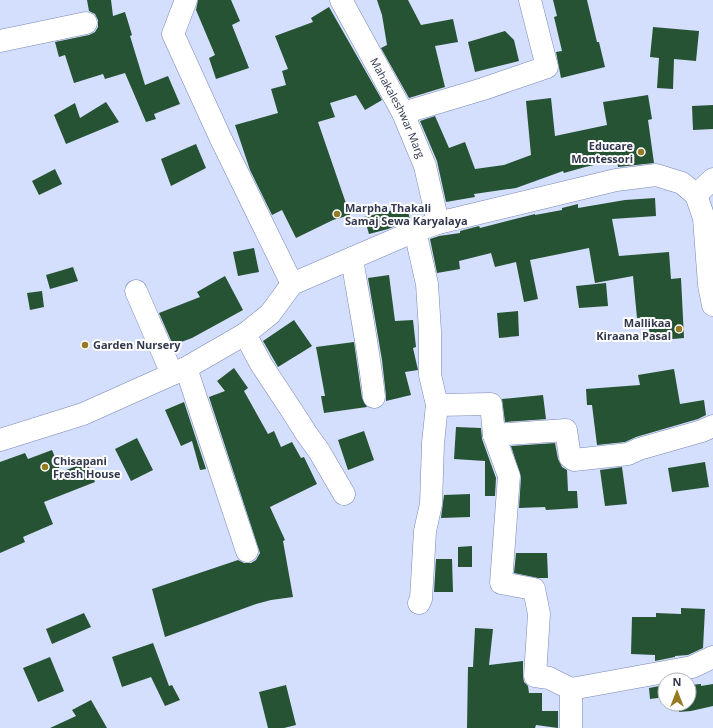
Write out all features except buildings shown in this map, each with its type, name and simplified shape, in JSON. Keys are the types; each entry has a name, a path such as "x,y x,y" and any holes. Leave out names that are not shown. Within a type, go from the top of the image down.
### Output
{"street":[{"path":"186,0 173,34 223,144 292,284"},
{"name":"Mahakaleshwar Marg","path":"341,0 403,113 425,166 438,223"},
{"path":"403,113 547,67 530,0"},
{"path":"0,41 86,23"},
{"path":"0,440 83,414 179,371 245,334 270,314 292,284 414,231 438,223 616,180 656,175 682,183 696,195 704,218 709,285 713,305"},
{"path":"696,195 713,180"},
{"path":"414,231 427,284 430,331 430,375 437,405 433,443 431,504 425,532 421,598 419,603"},
{"path":"352,258 374,397"},
{"path":"136,291 179,371 247,551"},
{"path":"245,334 260,364 276,385 319,451 344,494"},
{"path":"437,405 491,404 494,435 509,476 501,583 534,589 539,614 535,676 549,678 571,689 692,667 713,657"},
{"path":"494,435 566,430 570,457 574,460 628,454 638,449 702,431 713,426"},
{"path":"571,689 571,728"}],"place":[{"name":"Educare Montessori","path":"641,152"},
{"name":"Marpha Thakali Samaj Sewa Karyalaya","path":"337,214"},
{"name":"Mallikaa Kiraana Pasal","path":"679,329"},
{"name":"Garden Nursery","path":"85,345"},
{"name":"Chisapani Fresh House","path":"45,467"}]}
